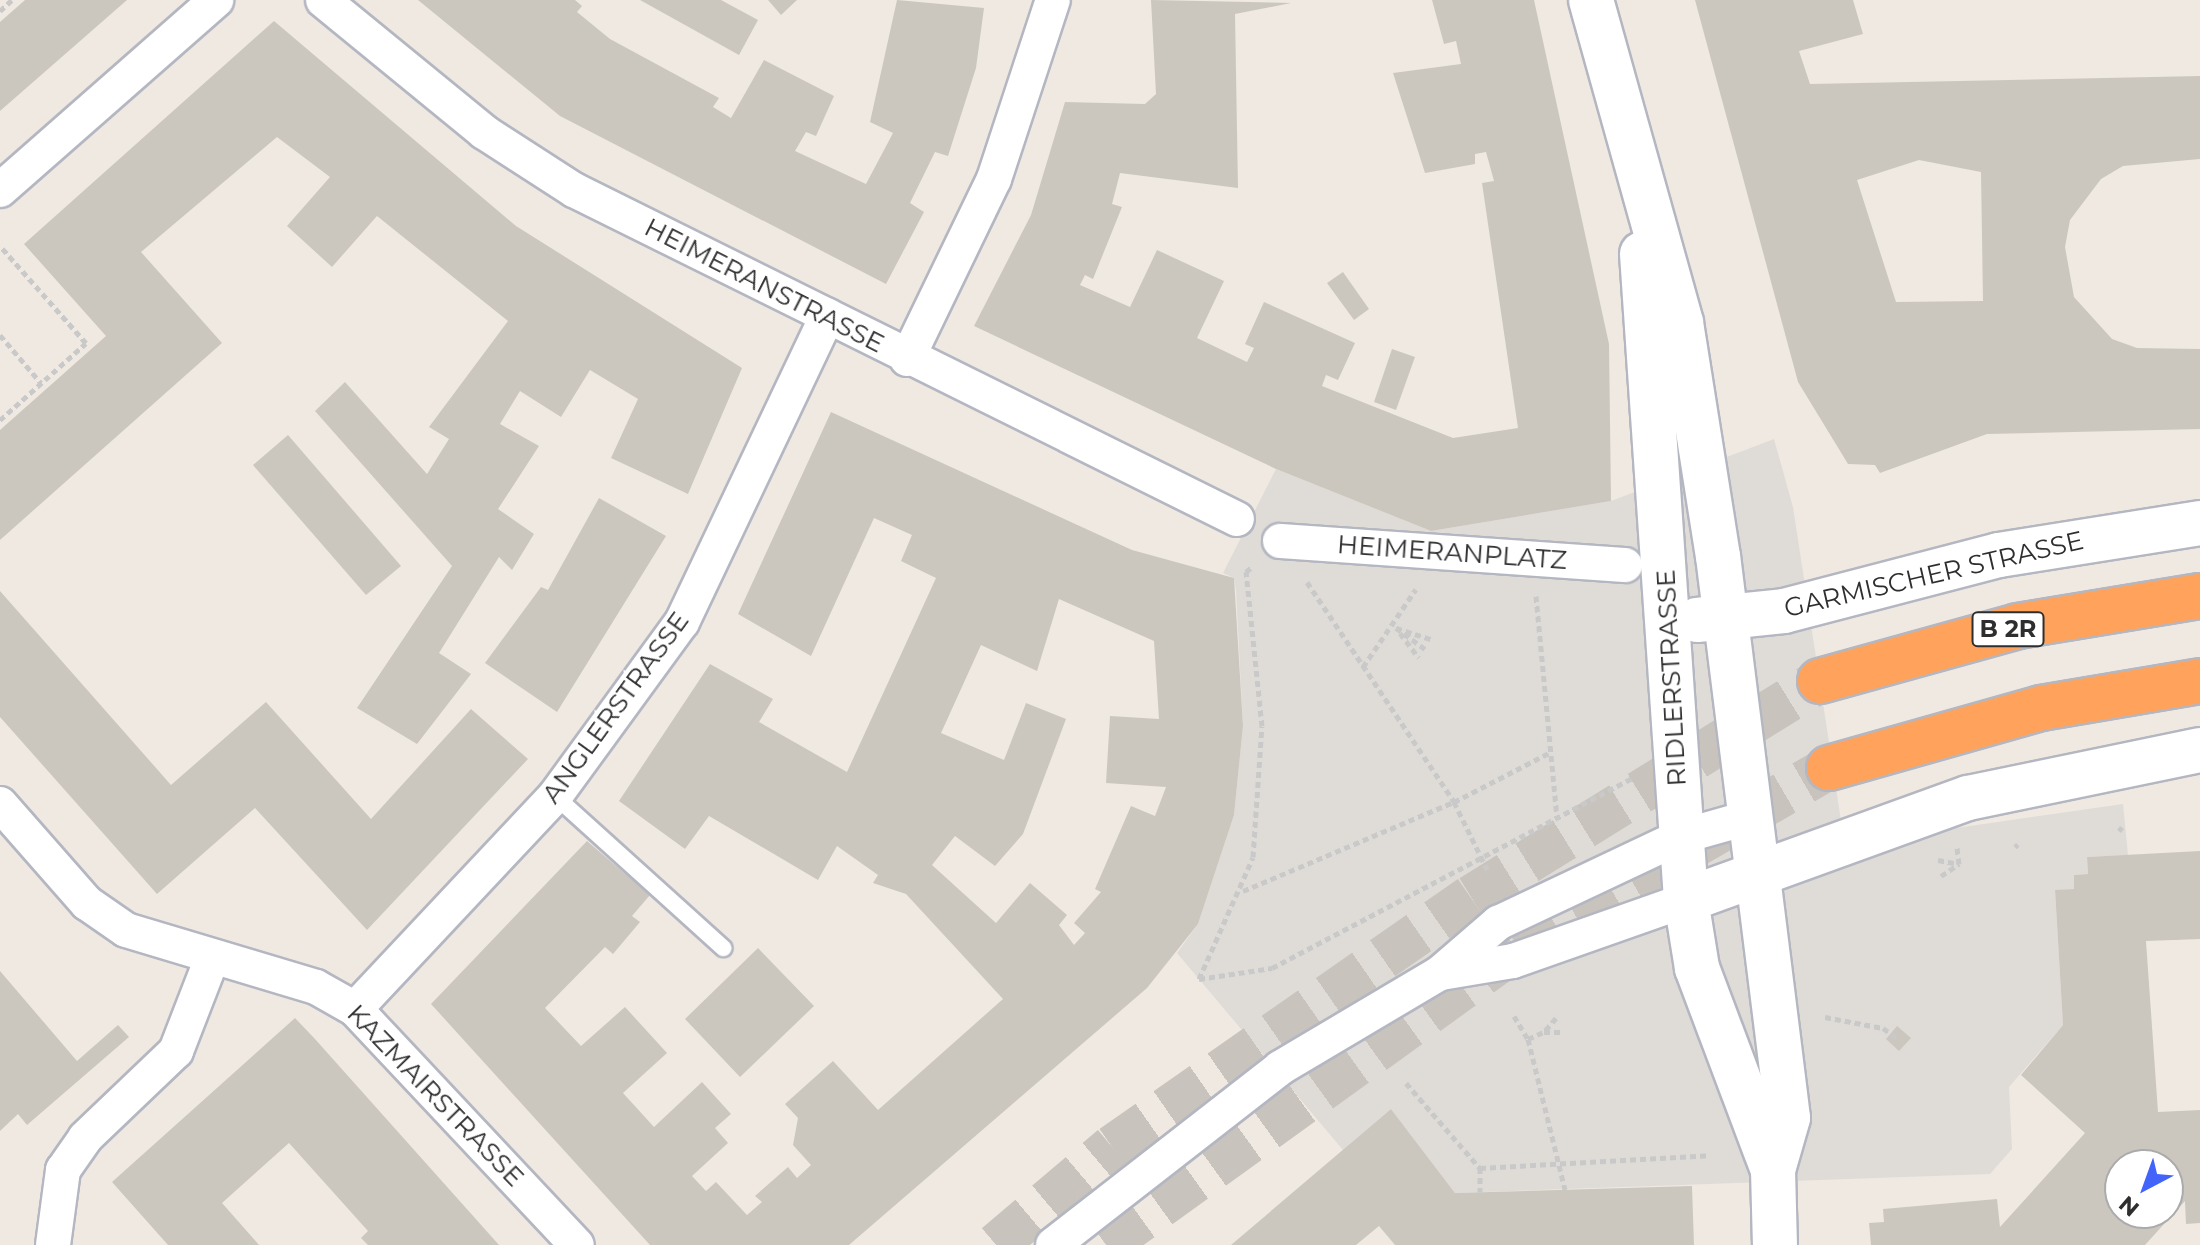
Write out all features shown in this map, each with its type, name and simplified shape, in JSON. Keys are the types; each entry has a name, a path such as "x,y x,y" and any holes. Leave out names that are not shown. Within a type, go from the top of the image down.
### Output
{"highway":[{"name":"B 2R","path":"1820,681 2018,626 2200,596"},
{"path":"1829,768 2041,708 2200,681"}],"street":[{"path":"0,190 216,0"},
{"name":"HEIMERANSTRASSE","path":"323,0 484,132 574,190 907,359 1237,519"},
{"path":"907,359 994,179 1053,0"},
{"name":"RIDLERSTRASSE","path":"1591,0 1636,172 1681,323 1727,616 1788,1118 1773,1170 1775,1245"},
{"name":"RIDLERSTRASSE","path":"1636,172 1686,900 1697,968 1773,1170"},
{"name":"ANGLERSTRASSE","path":"355,1009 555,796 682,622 827,316"},
{"name":"GARMISCHER STRASSE","path":"1667,624 1825,602 1999,555 2200,523"},
{"name":"HEIMERANPLATZ","path":"1280,541 1625,565"},
{"path":"1440,973 1513,961 1968,798 2200,750"},
{"name":"KAZMAIRSTRASSE","path":"0,804 105,918 150,941 316,987 355,1009 577,1245"},
{"path":"1053,1245 1280,1068 1440,973 1498,923 1680,837 1751,817"},
{"path":"53,1245 63,1170 85,1138 176,1051 212,958"}],"lane":[{"path":"555,796 723,948"}],"path":[{"path":"0,11 12,0"},
{"path":"0,420 86,343 2,248"},
{"path":"0,336 41,383"},
{"path":"1280,541 1454,802 1487,869"},
{"path":"1363,667 1394,626 1441,553"},
{"path":"1532,559 1557,818"},
{"path":"1246,572 1262,726 1253,857 1243,891 1199,979 1272,968 1584,804"},
{"path":"1394,626 1432,640"},
{"path":"1394,626 1425,649"},
{"path":"1394,626 1419,658"},
{"path":"1243,891 1454,802 1551,752"},
{"path":"1956,840 1959,864"},
{"path":"1938,860 1959,864"},
{"path":"1941,876 1959,864"},
{"path":"1514,1016 1528,1039 1564,1166 1565,1190"},
{"path":"1825,1017 1883,1028 1898,1039"},
{"path":"1544,1032 1556,1018"},
{"path":"1528,1039 1544,1032 1563,1032"},
{"path":"1406,1083 1480,1168 1480,1192"},
{"path":"1480,1168 1564,1166 1710,1155"}],"shaded area":[{"path":"1774,439 1793,507 1847,860 1935,831 2123,804 2128,855 2087,857 2088,874 2074,875 2074,889 2055,891 2063,1025 2009,1087 2012,1149 1990,1174 1455,1193 1391,1109 1343,1150 1177,953 1198,924 1234,815 1243,726 1236,591 1234,578 1223,573 1276,469 1431,531 1611,501"}],"building":[{"path":"25,0 127,0 0,111 0,22"},
{"path":"418,0 575,0 582,6 577,12 610,39 719,98 713,107 731,118 764,60 834,96 816,136 806,132 795,151 866,184 893,133 870,122 897,0 984,8 976,68 948,156 935,152 910,203 924,212 886,284 560,116"},
{"path":"640,0 721,0 758,20 739,55"},
{"path":"768,0 797,0 781,15"},
{"path":"1151,0 1291,3 1235,14 1238,188 1120,173 1112,204 1122,207 1093,279 1085,275 1080,285 1130,307 1157,250 1224,281 1197,338 1247,362 1254,348 1245,344 1264,302 1355,343 1338,380 1326,375 1322,386 1453,438 1518,428 1482,183 1494,181 1486,152 1475,154 1475,164 1425,173 1393,73 1461,64 1456,41 1444,44 1432,0 1534,0 1609,344 1611,501 1431,531 1276,469 974,326 1031,215 1065,102 1145,104 1156,94"},
{"path":"1695,0 1853,0 1863,34 1799,51 1810,84 2200,76 2200,159 2123,166 2101,179 2070,220 2065,247 2074,297 2112,339 2137,348 2200,349 2200,429 1987,434 1880,473 1875,465 1848,464 1798,382","holes":["1919,160 1981,172 1983,301 1896,302 1857,180"]},
{"path":"274,21 516,226 742,368 688,494 611,458 638,399 590,370 561,417 520,391 500,424 539,446 498,509 534,534 512,570 499,557 439,653 471,674 417,744 357,708 452,566 315,411 345,382 427,474 449,439 429,427 508,321 377,216 332,267 287,226 330,177 277,137 141,252 222,343 0,540 0,430 106,336 24,244"},
{"path":"1343,272 1369,309 1354,320 1327,283"},
{"path":"1392,349 1415,357 1396,410 1374,402"},
{"path":"831,412 1132,550 1234,578 1243,726 1234,815 1198,924 1147,988 849,1245 650,1245 431,1004 587,841 650,895 632,916 640,922 613,954 605,947 545,1008 581,1046 625,1007 667,1053 623,1093 654,1127 702,1082 731,1114 715,1128 728,1143 692,1176 706,1191 716,1182 747,1215 762,1202 755,1196 788,1167 797,1178 811,1165 793,1145 798,1118 785,1104 833,1061 878,1110 1003,999 906,894 873,883 878,875 837,846 818,880 709,816 685,849 619,801 710,664 773,699 759,722 847,772 936,578 901,561 912,535 874,518 811,656 738,614","holes":["1059,599 1154,641 1159,719 1110,716 1106,783 1166,787 1155,816 1131,806 1095,889 1101,892 1074,923 1085,933 1074,945 1059,925 1067,915 1030,883 996,923 932,865 955,836 995,866 1023,834 1066,719 1026,703 1004,760 941,733 981,645 1037,671"]},
{"path":"288,435 401,566 366,595 253,465"},
{"path":"599,498 666,536 557,712 485,663 541,587 548,590"},
{"path":"0,591 171,785 266,702 371,819 471,709 528,759 367,930 255,808 157,894 0,717"},
{"path":"2200,851 2200,939 2146,941 2158,1112 2200,1110 2200,1223 2186,1224 2184,1149 2104,1149 2104,1229 2160,1229 2145,1245 1871,1245 1869,1223 1884,1222 1883,1209 1997,1199 2000,1227 2085,1133 2021,1075 2063,1025 2055,890 2074,889 2074,875 2088,874 2087,857"},
{"path":"758,948 814,1006 740,1077 685,1019"},
{"path":"0,971 77,1061 118,1025 129,1037 27,1125 18,1114 0,1131"},
{"path":"295,1018 499,1245 368,1245 361,1238 368,1231 289,1143 222,1203 259,1245 168,1245 112,1182"},
{"path":"1897,1026 1911,1038 1899,1051 1886,1039"},
{"path":"1391,1109 1455,1193 1692,1186 1694,1245 1395,1245 1379,1226 1356,1245 1231,1245"}],"tunnel":[{"path":"996,1245 1112,1147 1471,897 1820,681"},
{"path":"1106,1245 1518,948 1829,768"}]}
